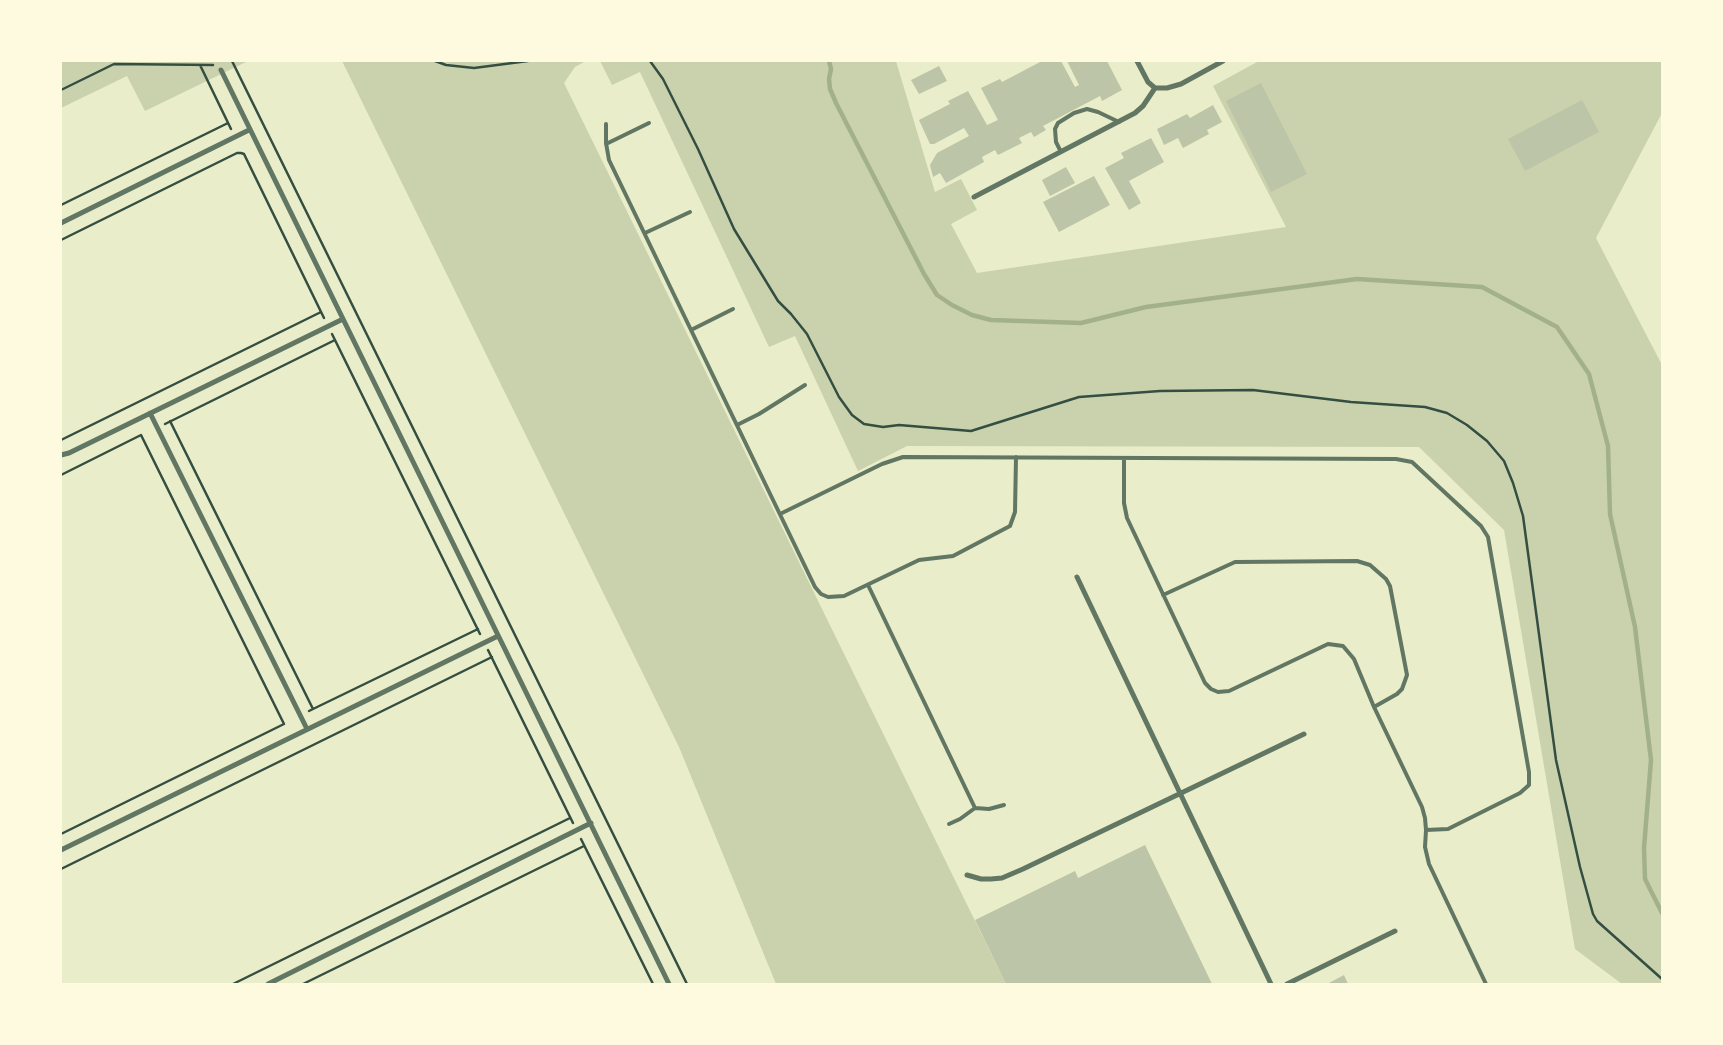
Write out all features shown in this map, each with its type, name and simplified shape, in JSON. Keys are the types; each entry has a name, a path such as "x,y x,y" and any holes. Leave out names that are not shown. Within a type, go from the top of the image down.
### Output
{"street":[{"path":"1137,61 1148,82 1155,88 1167,88 1181,84 1223,61"},
{"path":"221,70 670,984"},
{"path":"974,197 1135,113 1143,106 1155,88"},
{"path":"61,223 249,130"},
{"path":"61,455 69,453 344,319"},
{"path":"150,413 306,729"},
{"path":"1077,577 1271,984"},
{"path":"61,850 498,636"},
{"path":"967,875 981,880 1002,878 1304,734"},
{"path":"268,984 591,823"},
{"path":"1287,984 1395,931"}],"lane":[{"path":"1061,152 1056,142 1055,129 1058,123 1074,114 1087,109 1119,122"},
{"path":"606,144 649,122"},
{"path":"606,124 606,144 609,160 815,587 821,594 836,598 852,593 920,560 953,556 1010,526 1016,512 1016,458"},
{"path":"645,234 690,212"},
{"path":"691,330 733,310"},
{"path":"737,425 759,414 805,385"},
{"path":"780,514 882,464 903,457 1406,460 1418,466 1482,526 1488,537 1529,772 1529,785 1520,793 1448,829 1426,830"},
{"path":"1124,458 1125,510 1206,683 1211,689 1218,692 1229,691 1328,644 1343,646 1354,659 1422,807 1429,864 1486,983"},
{"path":"1164,595 1235,562 1357,561 1370,565 1386,579 1390,586 1407,675 1402,689 1397,694 1374,706"},
{"path":"868,585 975,808"},
{"path":"949,824 960,819 975,808 996,808 1004,805"}],"path":[{"path":"232,61 688,984"},
{"path":"434,61 446,65 474,68 528,61"},
{"path":"650,61 663,79 698,149 734,229 778,301 807,334 840,397 852,415 864,424 883,427 899,425 970,432 1079,397 1160,391 1253,390 1351,402 1426,407 1446,413 1467,425 1487,441 1504,461 1523,516 1556,760 1580,867 1593,914 1597,921 1662,979"},
{"path":"61,90 114,64 218,64"},
{"path":"200,65 653,984"},
{"path":"61,205 228,123"},
{"path":"61,240 237,152 244,154"},
{"path":"61,440 321,312"},
{"path":"62,473 335,340"},
{"path":"170,421 313,709"},
{"path":"141,435 284,724"},
{"path":"61,834 478,629"},
{"path":"61,869 492,657"},
{"path":"233,984 570,818"},
{"path":"303,984 584,846"}],"green space":[{"path":"61,61 248,61 145,111 127,76 61,108"},
{"path":"342,61 597,61 584,62 575,67 564,83 1006,984 776,984 679,747"},
{"path":"600,61 896,61 935,192 961,179 977,210 951,224 977,273 1286,227 1213,86 1259,61 1662,61 1662,113 1596,238 1662,365 1662,984 1622,984 1575,949 1504,530 1419,447 907,446 858,471 795,336 769,347 640,72 612,85"}],"building":[{"path":"1042,61 1061,61 1075,87 1079,85 1067,61 1107,61 1122,90 1102,101 1100,96 1043,126 1046,130 1034,137 1031,132 1019,138 1022,143 998,155 995,150 982,157 984,162 946,183 940,173 933,177 930,165 937,153 969,136 964,128 934,144 930,144 919,120 950,104 948,101 968,91 987,125 998,120 981,88 1000,79 1002,82"},
{"path":"939,66 947,81 919,94 911,80"},
{"path":"1261,83 1307,174 1271,192 1226,101"},
{"path":"1582,100 1599,132 1525,171 1508,139"},
{"path":"1213,105 1222,122 1207,130 1209,134 1183,148 1178,138 1164,145 1157,129 1187,114 1190,118"},
{"path":"1151,138 1164,162 1129,181 1141,203 1129,210 1105,168 1124,158 1121,153"},
{"path":"1066,167 1075,183 1050,196 1042,180"},
{"path":"1094,176 1110,205 1059,232 1043,202"},
{"path":"1145,845 1212,984 1006,984 975,920 1075,871 1078,878"},
{"path":"1344,975 1348,984 1327,984"}],"waterway":[{"path":"829,61 831,69 830,89 836,103 924,274 937,295 972,315 991,320 1081,323 1146,307 1357,279 1482,287 1557,327 1589,374 1608,446 1610,514 1635,627 1651,760 1644,848 1645,879 1662,913"}]}
